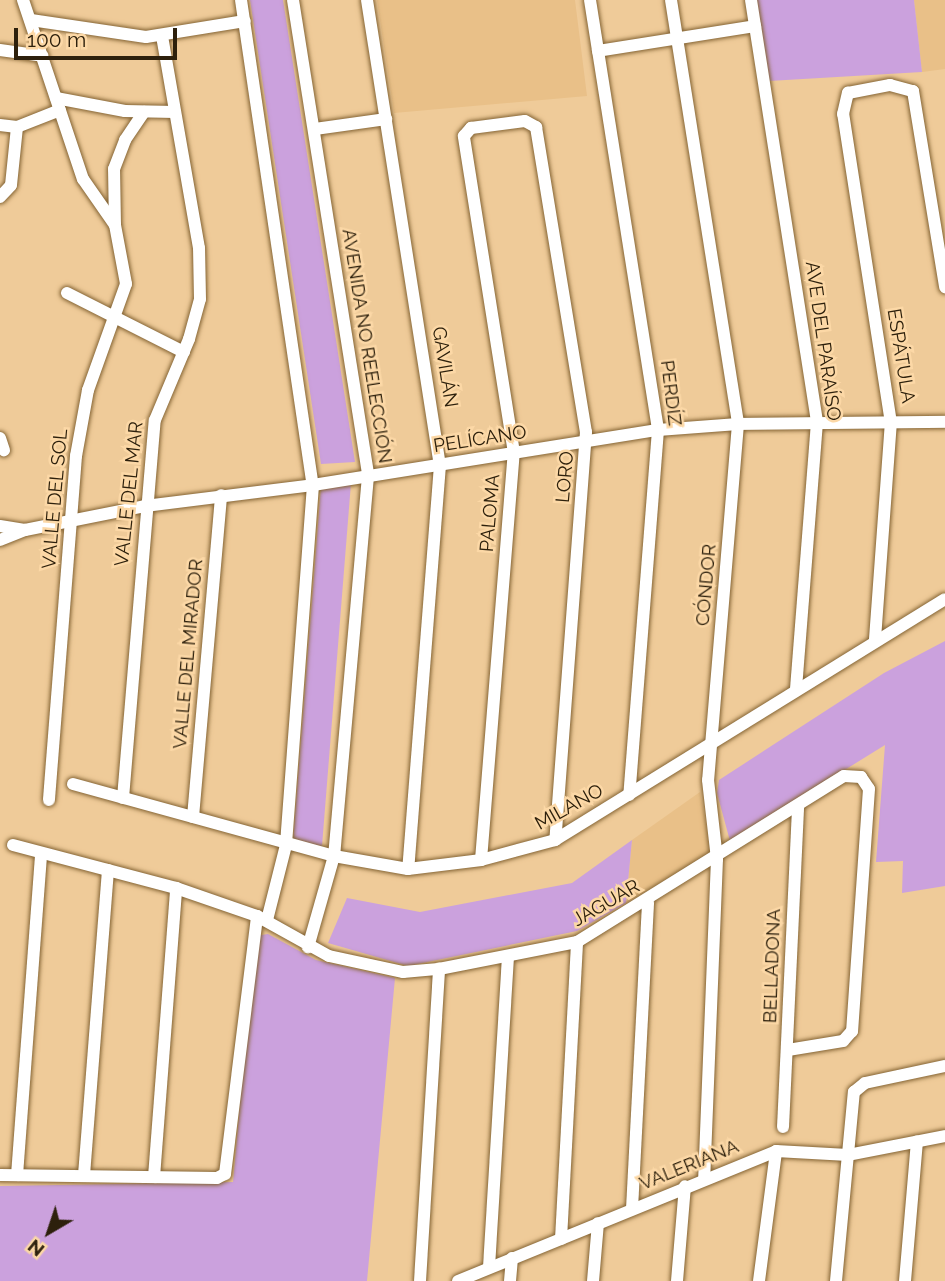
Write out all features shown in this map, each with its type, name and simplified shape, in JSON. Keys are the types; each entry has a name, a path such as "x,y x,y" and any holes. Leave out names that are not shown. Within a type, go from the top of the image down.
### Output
{"street":[{"name":"VALLE DEL SOL","path":"23,0 89,191 115,225 126,284 116,322 88,390 76,456 49,800"},
{"path":"0,1175 217,1178 225,1174 262,918 286,845 313,485 242,0"},
{"name":"AVENIDA NO REELECCIÓN","path":"292,0 316,129 368,476 334,856 308,947"},
{"name":"GAVILÁN","path":"367,0 440,465 408,869"},
{"name":"PERDÍZ","path":"590,0 658,430 629,794"},
{"name":"CÓNDOR","path":"671,0 738,424 708,801 717,859 704,1177"},
{"name":"AVE DEL PARAÍSO","path":"751,0 817,422 796,690"},
{"path":"31,20 119,35 162,36 245,21"},
{"path":"598,51 755,26"},
{"name":"VALLE DEL MAR","path":"123,799 145,506 155,420 195,322 201,274 162,36"},
{"path":"0,50 43,57"},
{"name":"ESPÁTULA","path":"875,639 891,423 842,107 844,97 857,89 909,86 915,98 945,287"},
{"path":"0,125 17,127 58,104 144,113 175,112"},
{"path":"115,225 112,184 118,155 144,113"},
{"path":"316,129 386,120"},
{"name":"PALOMA","path":"481,860 514,453 466,131 532,122"},
{"name":"LORO","path":"532,122 587,440 555,840"},
{"path":"0,197 11,185 17,127"},
{"path":"89,191 112,184"},
{"path":"67,293 116,322 184,352"},
{"name":"PELÍCANO","path":"0,540 25,530 145,506 313,485 658,430 738,424 945,422"},
{"name":"VALLE DEL MIRADOR","path":"193,817 221,495"},
{"name":"PELÍCANO","path":"0,526 25,530"},
{"name":"MILANO","path":"73,785 334,856 408,869 481,860 555,840 875,639 945,599"},
{"name":"JAGUAR","path":"13,845 41,855 176,888 262,918 308,947 377,968 439,969 577,942 648,902 844,776 860,776 869,789 850,1036 788,1050"},
{"name":"BELLADONA","path":"783,1127 798,807"},
{"path":"17,1175 41,855"},
{"path":"84,1175 108,870"},
{"path":"154,1177 176,888"},
{"path":"632,1209 648,902"},
{"path":"561,1239 577,942"},
{"path":"489,1268 508,957"},
{"path":"420,1281 439,969"},
{"path":"836,1281 857,1088 945,1066"},
{"name":"VALERIANA","path":"458,1281 704,1177 776,1151 848,1155 945,1136"},
{"path":"905,1281 917,1142"},
{"path":"759,1281 776,1151"},
{"path":"677,1281 685,1185"},
{"path":"593,1281 598,1223"},
{"path":"510,1281 512,1258"}],"shaded area":[{"path":"250,0 283,0 355,462 321,464"},
{"path":"377,0 575,0 587,96 394,113"},
{"path":"756,0 914,0 922,72 769,81"},
{"path":"914,0 945,0 945,69 922,72"},
{"path":"351,483 322,846 293,841 321,486"},
{"path":"945,641 945,886 902,893 903,861 876,862 885,745 730,841 717,793 719,780 884,673"},
{"path":"700,792 711,853 626,903 632,840"},
{"path":"632,840 626,903 577,931 408,966 328,943 347,898 420,912 572,883"},
{"path":"268,934 316,960 395,978 367,1281 0,1281 0,1186 233,1182 255,936"}]}
